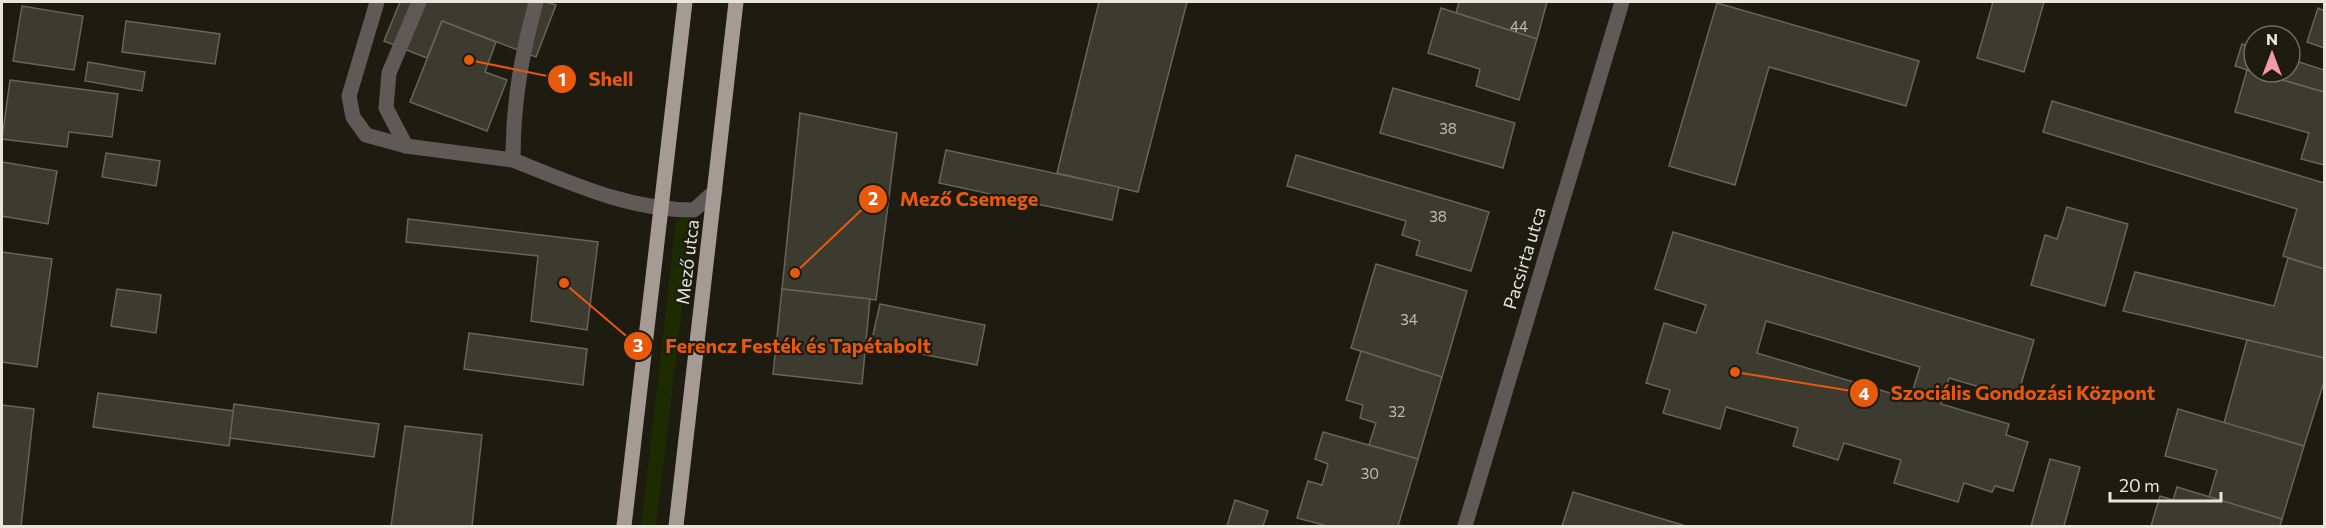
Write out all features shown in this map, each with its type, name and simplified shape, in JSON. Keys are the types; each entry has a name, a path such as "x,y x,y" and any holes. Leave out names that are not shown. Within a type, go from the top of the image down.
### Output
{"main road":[{"name":"Mező utca","path":"624,526 685,2"},
{"name":"Mező utca","path":"676,526 736,2"}],"street":[{"path":"377,2 349,96 353,117 366,135 406,147 513,160 608,198 662,209 694,210 715,191"},
{"path":"406,147 386,108 389,74 420,2"},
{"path":"513,160 513,110 519,70 536,2"},
{"name":"Pacsirta utca","path":"1465,526 1622,2"}],"green space":[{"path":"683,216 693,220 656,526 641,526 676,221"}],"building":[{"path":"400,2 546,2 556,5 536,57 442,21 427,58 384,41"},
{"path":"1099,2 1187,2 1138,192 1057,173"},
{"path":"1459,2 1547,2 1537,39 1456,13"},
{"path":"1993,2 2044,2 2024,72 1977,58"},
{"path":"1717,3 1919,61 1906,106 1769,67 1735,185 1669,166"},
{"path":"22,6 83,16 74,70 13,61"},
{"path":"1441,8 1537,39 1519,100 1476,86 1480,69 1428,53"},
{"path":"2318,8 2324,11 2324,48 2307,42"},
{"path":"126,21 220,34 215,64 122,52"},
{"path":"442,21 496,42 485,72 507,80 487,131 410,102"},
{"path":"2242,44 2242,68 2235,66"},
{"path":"88,62 145,72 142,91 85,81"},
{"path":"2302,63 2324,70 2324,92 2296,84 2302,84"},
{"path":"10,80 118,94 112,137 69,132 67,147 2,139"},
{"path":"2243,84 2296,84 2324,92 2324,165 2301,159 2309,133 2235,112"},
{"path":"1393,88 1515,123 1503,168 1380,133"},
{"path":"2052,101 2324,183 2324,269 2283,256 2297,209 2043,132"},
{"path":"800,113 897,133 876,300 782,289"},
{"path":"946,150 1119,187 1112,220 939,183"},
{"path":"106,153 160,161 156,186 102,177"},
{"path":"1296,155 1489,212 1471,271 1416,255 1420,241 1402,235 1406,221 1287,186"},
{"path":"2,162 57,171 48,224 2,216"},
{"path":"2067,207 2128,224 2105,306 2031,285 2045,235 2057,239"},
{"path":"408,219 598,242 587,330 531,321 538,256 406,242"},
{"path":"1673,232 2034,340 2017,398 1949,378 1941,404 2009,424 2006,435 2028,442 2013,491 1995,486 1992,492 1964,483 1958,502 1894,483 1901,460 1844,443 1838,460 1793,446 1798,428 1726,407 1720,429 1663,413 1670,390 1646,383 1664,323 1696,333 1706,305 1655,289","holes":["1766,321 1920,367 1910,399 1757,353"]},
{"path":"2,252 52,259 37,367 2,362"},
{"path":"2288,258 2324,269 2324,358 2123,311 2135,272 2274,306"},
{"path":"1376,264 1467,291 1442,377 1351,348"},
{"path":"117,289 161,295 156,333 111,326"},
{"path":"782,289 870,299 862,384 773,374"},
{"path":"880,304 985,325 977,365 871,344"},
{"path":"469,333 587,349 583,385 464,369"},
{"path":"2247,340 2324,358 2324,382 2304,446 2224,423"},
{"path":"1361,351 1442,377 1418,459 1369,445 1376,423 1360,418 1363,405 1346,400"},
{"path":"98,393 234,411 229,446 93,427"},
{"path":"234,404 379,424 374,457 230,438"},
{"path":"2,405 34,409 21,526 2,526"},
{"path":"2178,409 2304,446 2282,519 2209,497 2217,470 2165,456"},
{"path":"405,426 482,435 472,526 391,526"},
{"path":"1323,432 1418,459 1398,526 1327,526 1297,518 1308,481 1322,485 1328,464 1315,459"},
{"path":"2050,459 2080,467 2064,526 2031,526"},
{"path":"2177,487 2282,519 2280,526 2151,526 2160,496 2173,500"},
{"path":"1573,492 1686,526 1562,526"},
{"path":"1235,500 1268,511 1263,526 1227,526"}],"place":[{"name":"Shell","path":"469,60"},
{"name":"Mező Csemege","path":"795,273"},
{"name":"Ferencz Festék és Tapétabolt","path":"564,283"},
{"name":"Szociális Gondozási Központ","path":"1735,372"}]}
